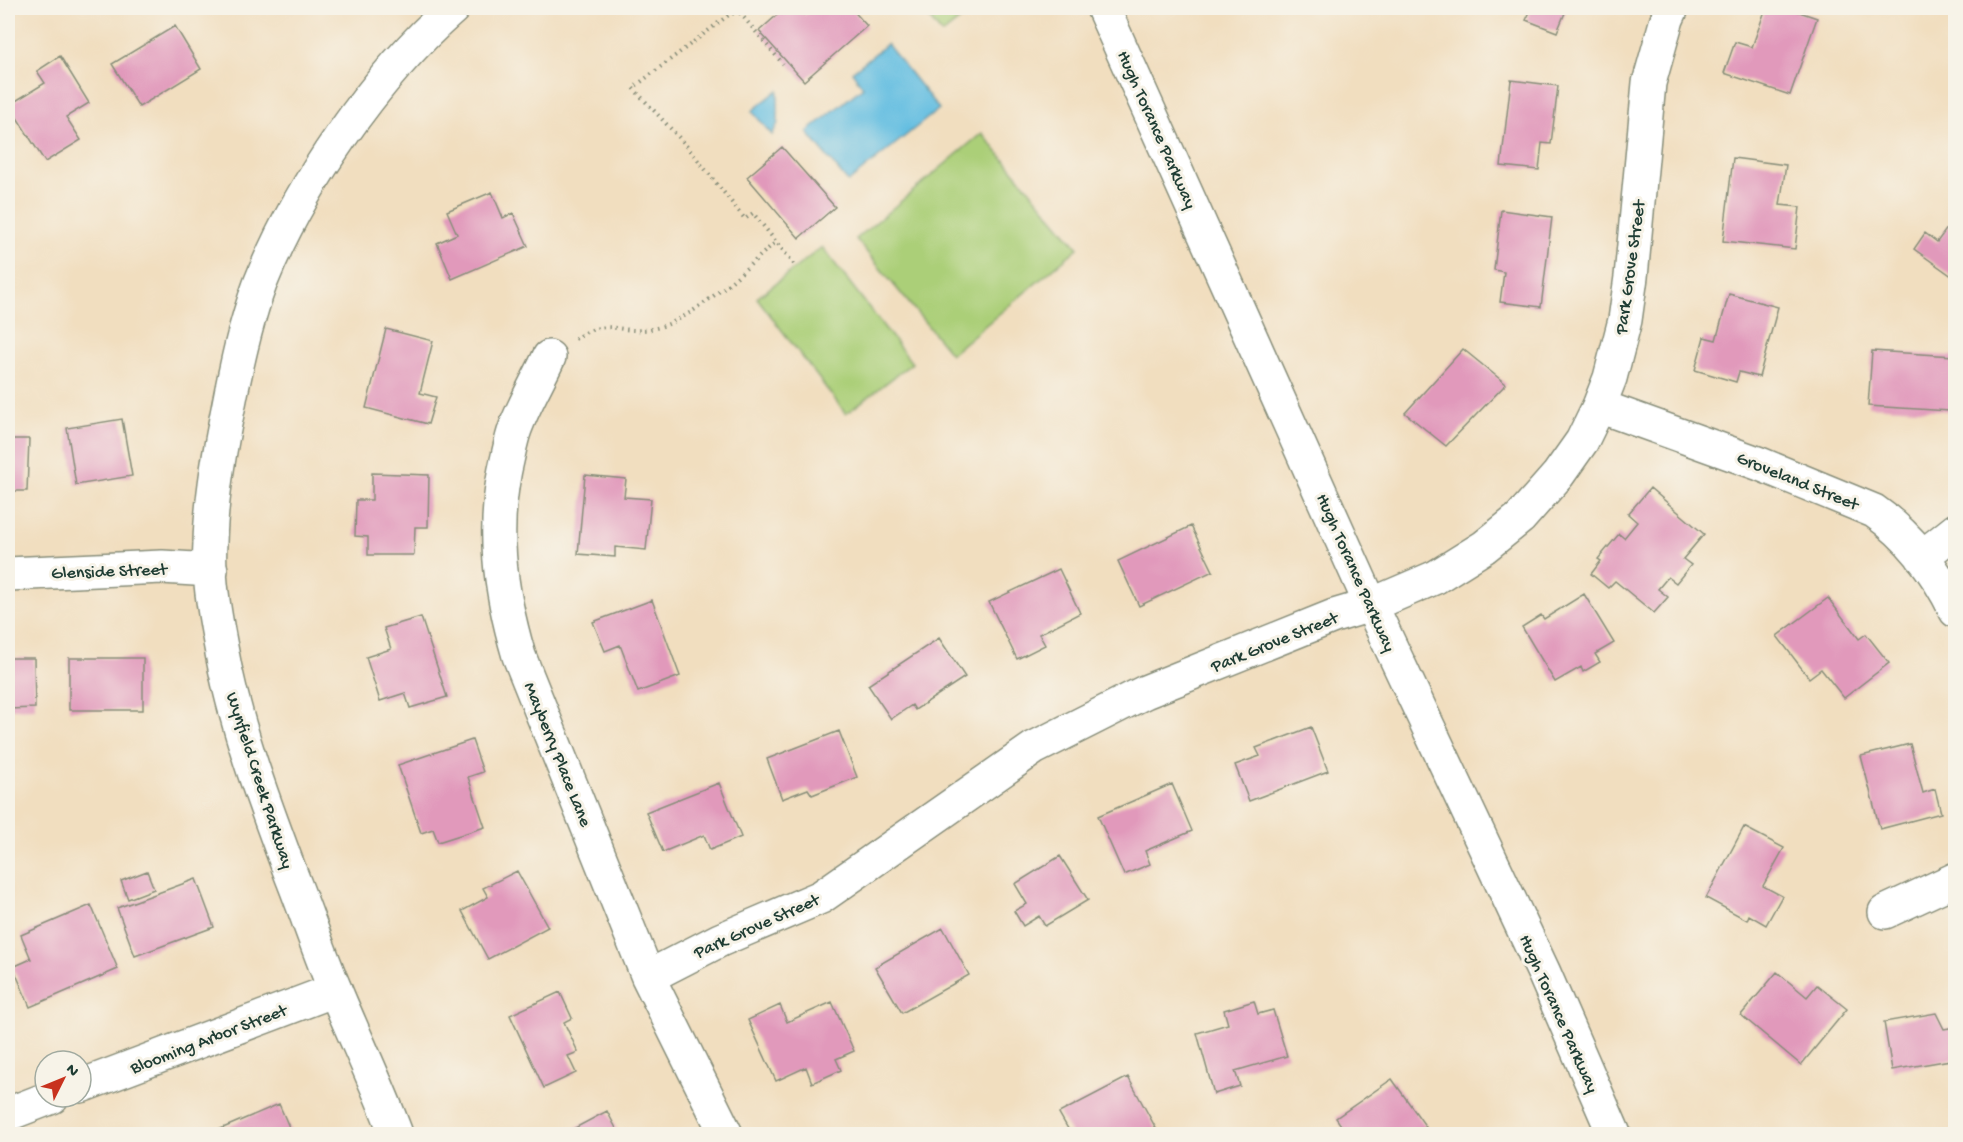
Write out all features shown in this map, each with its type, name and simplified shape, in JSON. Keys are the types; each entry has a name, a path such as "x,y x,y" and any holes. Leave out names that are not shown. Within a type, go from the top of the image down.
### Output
{"street":[{"name":"Wynfield Creek Parkway","path":"396,1134 335,990 267,811 239,726 220,643 210,544 219,456 237,362 260,285 290,220 343,132 406,54 453,8"},
{"name":"Hugh Torance Parkway","path":"1103,8 1371,605 1544,973 1614,1134"},
{"name":"Park Grove Street","path":"648,977 720,940 821,897 1034,748 1145,692 1334,616 1371,605 1436,577 1484,547 1520,518 1558,475 1582,441 1610,378 1626,320 1649,83 1672,8"},
{"name":"Mayberry Place Lane","path":"549,357 515,429 504,474 498,514 499,557 507,613 519,656 648,977 726,1134"},
{"name":"Groveland Street","path":"1599,406 1760,464 1858,503 1891,523 1922,557 1935,573 1956,611"},
{"path":"1922,557 1956,530"},
{"name":"Glenside Street","path":"8,574 162,567 211,570"},
{"path":"1885,912 1956,879"},
{"name":"Blooming Arbor Street","path":"93,1081 335,990"},
{"path":"12,1120 33,1108"}],"path":[{"path":"757,8 730,14 633,88 685,144 745,219 753,213 794,264"},
{"path":"740,13 783,64"},
{"path":"549,357 590,329 600,326 651,329 691,312 776,242"}],"green space":[{"path":"921,8 975,8 942,34"},
{"path":"982,133 1078,248 951,354 856,239"},
{"path":"822,247 912,363 846,414 757,298"}],"water":[{"path":"887,44 939,109 848,182 807,132 863,87 852,72"},
{"path":"778,90 778,123 772,135 752,111"}],"building":[{"path":"785,8 798,8 804,15 813,8 851,8 867,26 804,81 759,31"},
{"path":"1532,8 1567,8 1557,32 1526,20"},
{"path":"1766,8 1788,8 1817,18 1790,95 1724,73 1735,42 1752,47"},
{"path":"175,26 201,69 139,107 112,64"},
{"path":"60,56 89,103 66,117 81,140 45,162 9,105 45,83 37,71"},
{"path":"1511,80 1558,86 1551,144 1542,143 1539,170 1501,166"},
{"path":"782,147 835,207 799,238 747,177"},
{"path":"1733,158 1786,165 1780,205 1800,207 1795,249 1723,241"},
{"path":"492,192 503,218 513,213 528,246 452,279 437,243 457,234 447,211"},
{"path":"1501,210 1552,217 1541,307 1500,302 1504,272 1494,270"},
{"path":"1956,216 1956,279 1914,249 1925,233 1937,242"},
{"path":"1729,294 1778,307 1759,377 1739,372 1736,382 1695,370 1704,337 1716,340"},
{"path":"386,329 433,341 420,393 436,397 428,424 366,408"},
{"path":"1463,349 1506,384 1446,446 1405,413"},
{"path":"1872,351 1954,356 1950,411 1868,406"},
{"path":"122,419 132,476 76,485 67,428"},
{"path":"8,439 29,439 27,491 8,491"},
{"path":"372,473 429,475 428,527 415,527 414,555 368,555 368,537 355,536 356,500 372,500"},
{"path":"585,475 626,479 624,497 651,499 646,550 615,547 615,557 578,554"},
{"path":"1650,488 1704,534 1683,559 1691,565 1676,583 1668,577 1658,589 1668,597 1654,613 1615,581 1608,588 1591,574 1601,561 1598,559 1619,534 1624,538 1637,522 1628,514"},
{"path":"1191,526 1213,571 1139,606 1118,561"},
{"path":"1059,569 1080,613 1039,634 1045,645 1017,659 989,602"},
{"path":"1584,594 1614,643 1595,654 1600,662 1583,672 1581,667 1555,682 1522,627 1541,615 1544,619"},
{"path":"1828,598 1859,639 1866,634 1889,663 1844,698 1821,669 1809,678 1777,636"},
{"path":"652,600 680,676 638,692 620,645 605,651 593,622"},
{"path":"421,617 447,697 410,708 405,693 380,701 366,657 391,649 384,628"},
{"path":"939,638 965,677 915,710 912,705 891,719 868,685"},
{"path":"8,658 34,658 35,708 8,709"},
{"path":"69,658 143,658 143,710 69,710"},
{"path":"1311,727 1328,771 1249,801 1235,765 1260,756 1256,748"},
{"path":"839,731 857,777 812,795 808,789 782,799 767,759"},
{"path":"472,740 483,772 468,777 485,827 438,842 433,829 421,833 398,765"},
{"path":"1910,744 1923,793 1935,789 1941,813 1880,829 1861,756"},
{"path":"719,783 741,837 710,850 704,835 663,852 646,812"},
{"path":"1172,784 1192,831 1145,851 1150,864 1124,875 1098,816"},
{"path":"1744,827 1784,848 1763,886 1782,896 1766,925 1749,915 1747,920 1706,898"},
{"path":"1060,856 1088,900 1045,926 1039,916 1023,926 1014,911 1027,904 1015,884"},
{"path":"147,871 154,889 128,899 121,881"},
{"path":"517,871 548,927 488,959 462,911 488,897 483,888"},
{"path":"196,879 214,927 135,956 117,908"},
{"path":"91,905 118,969 30,1007 13,967 31,959 21,935"},
{"path":"943,928 969,975 902,1013 875,967"},
{"path":"1777,972 1807,997 1817,985 1847,1009 1801,1065 1741,1015"},
{"path":"560,992 572,1018 564,1022 578,1052 568,1056 576,1073 544,1088 510,1015"},
{"path":"1254,1001 1258,1014 1273,1010 1287,1056 1235,1071 1240,1086 1214,1094 1197,1033 1228,1024 1224,1010"},
{"path":"832,1002 854,1051 836,1059 841,1070 812,1083 806,1067 776,1081 748,1020 780,1005 787,1022"},
{"path":"1936,1013 1944,1029 1956,1027 1956,1059 1892,1070 1884,1022"},
{"path":"1128,1077 1159,1134 1071,1134 1059,1113"},
{"path":"1392,1079 1426,1127 1415,1134 1347,1134 1336,1118"},
{"path":"279,1104 292,1134 209,1134"},
{"path":"607,1111 619,1134 576,1134 573,1129"}]}
